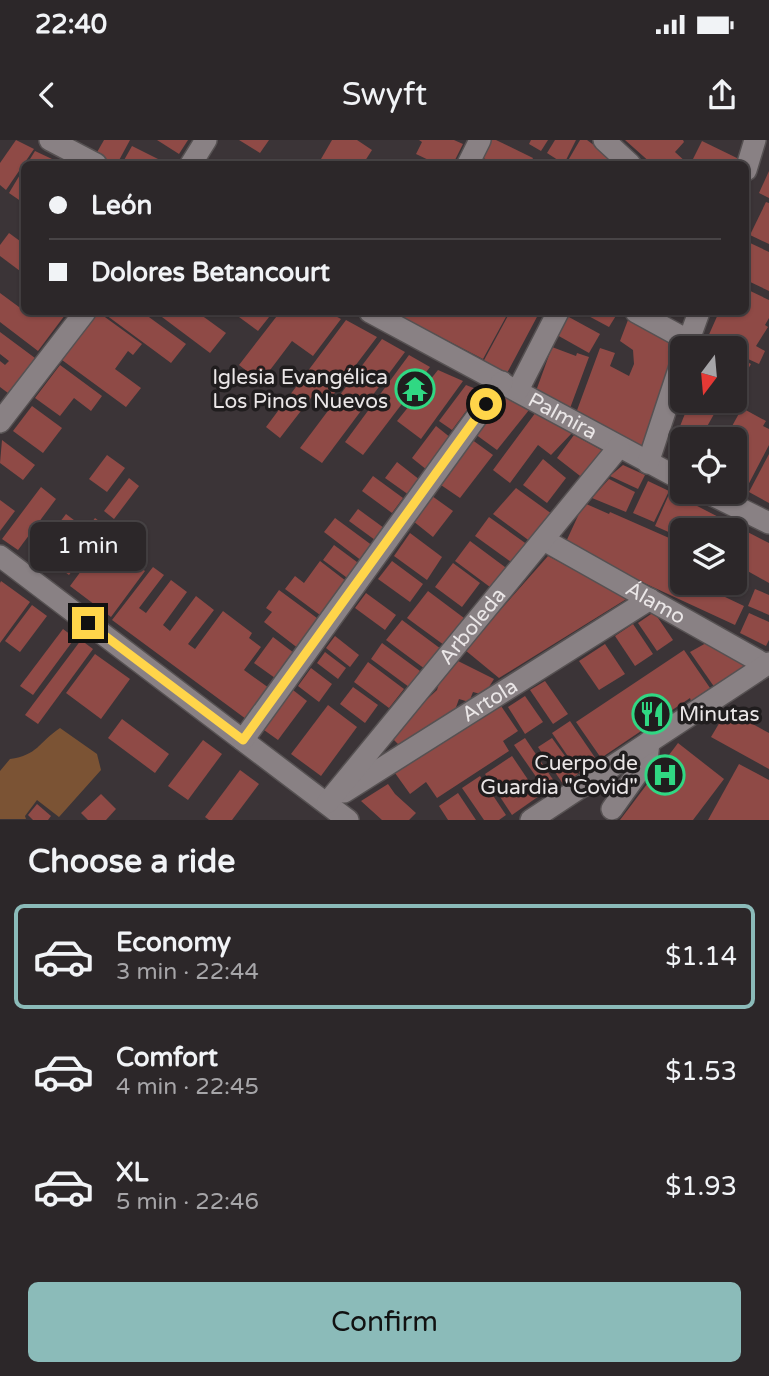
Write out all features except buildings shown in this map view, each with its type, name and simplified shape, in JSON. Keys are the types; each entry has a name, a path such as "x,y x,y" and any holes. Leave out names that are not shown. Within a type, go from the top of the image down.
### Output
{"street":[{"path":"50,140 90,161"},
{"path":"193,161 206,140"},
{"path":"469,161 480,140"},
{"path":"604,140 627,161"},
{"path":"749,161 755,140"},
{"path":"0,422 83,315"},
{"path":"243,740 510,386 556,315"},
{"path":"640,315 670,338"},
{"path":"691,336 698,315"},
{"name":"Palmira","path":"392,317 670,474"},
{"path":"648,463 670,398"},
{"name":"Arboleda","path":"327,803 619,447"},
{"path":"730,504 769,523"},
{"name":"Álamo","path":"544,540 767,664"},
{"path":"0,556 348,820"},
{"name":"Artola","path":"327,803 650,599"},
{"path":"531,820 767,664"},
{"path":"607,814 647,760 649,742"},
{"path":"607,769 607,814"}],"shaded area":[{"path":"60,728 97,754 101,770 59,817 37,800 25,816 26,819 0,819 0,771 10,759 27,755"}],"place":[{"name":"Iglesia Evangélica Los Pinos Nuevos","path":"415,389"},
{"name":"Minutas","path":"652,714"},
{"name":"Cuerpo de Guardia \"Covid\"","path":"665,775"}],"route":[{"path":"88,623 243,740 486,404"}]}
